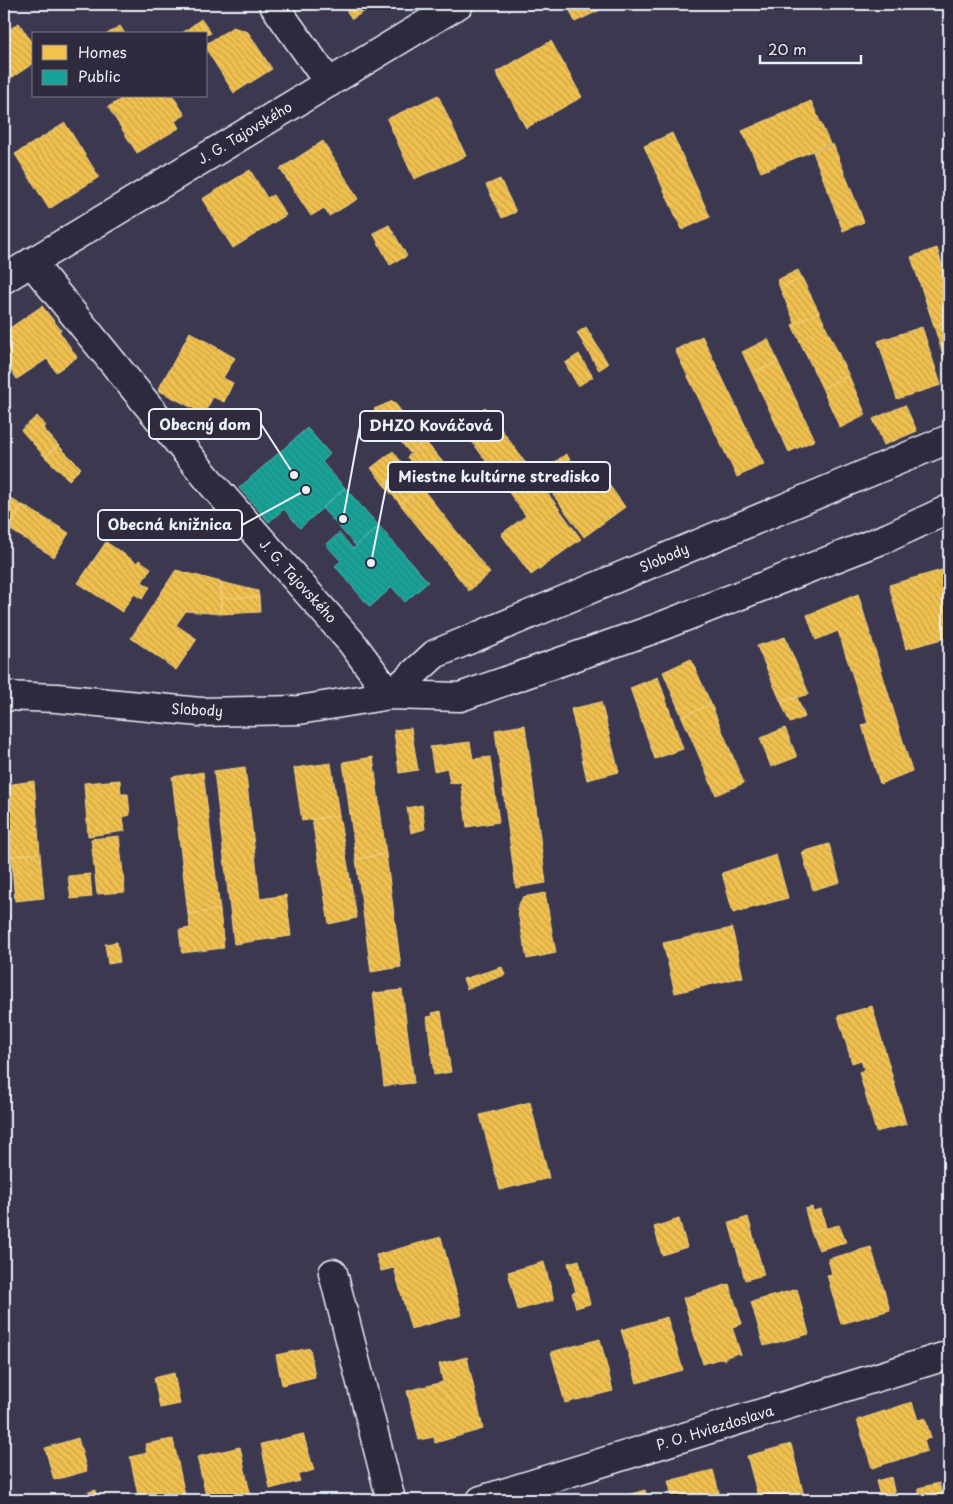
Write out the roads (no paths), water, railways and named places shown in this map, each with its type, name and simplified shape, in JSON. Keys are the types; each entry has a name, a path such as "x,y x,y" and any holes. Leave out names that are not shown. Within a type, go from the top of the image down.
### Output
{"street":[{"path":"273,4 329,83"},
{"name":"J. G. Tajovského","path":"4,279 459,4"},
{"name":"J. G. Tajovského","path":"31,262 212,484 352,642 390,695"},
{"name":"Slobody","path":"390,695 435,654 949,439"},
{"name":"Slobody","path":"4,696 209,712 299,710 390,695 460,697 654,628 889,537 949,509"},
{"path":"4,678 36,697"},
{"path":"333,1273 391,1500"},
{"name":"P. O. Hviezdoslava","path":"481,1500 949,1355"}],"place":[{"name":"Obecný dom","path":"294,475"},
{"name":"Obecná knižnica","path":"306,490"},
{"name":"DHZO Kováčová","path":"343,519"},
{"name":"Miestne kultúrne stredisko","path":"371,563"}]}
